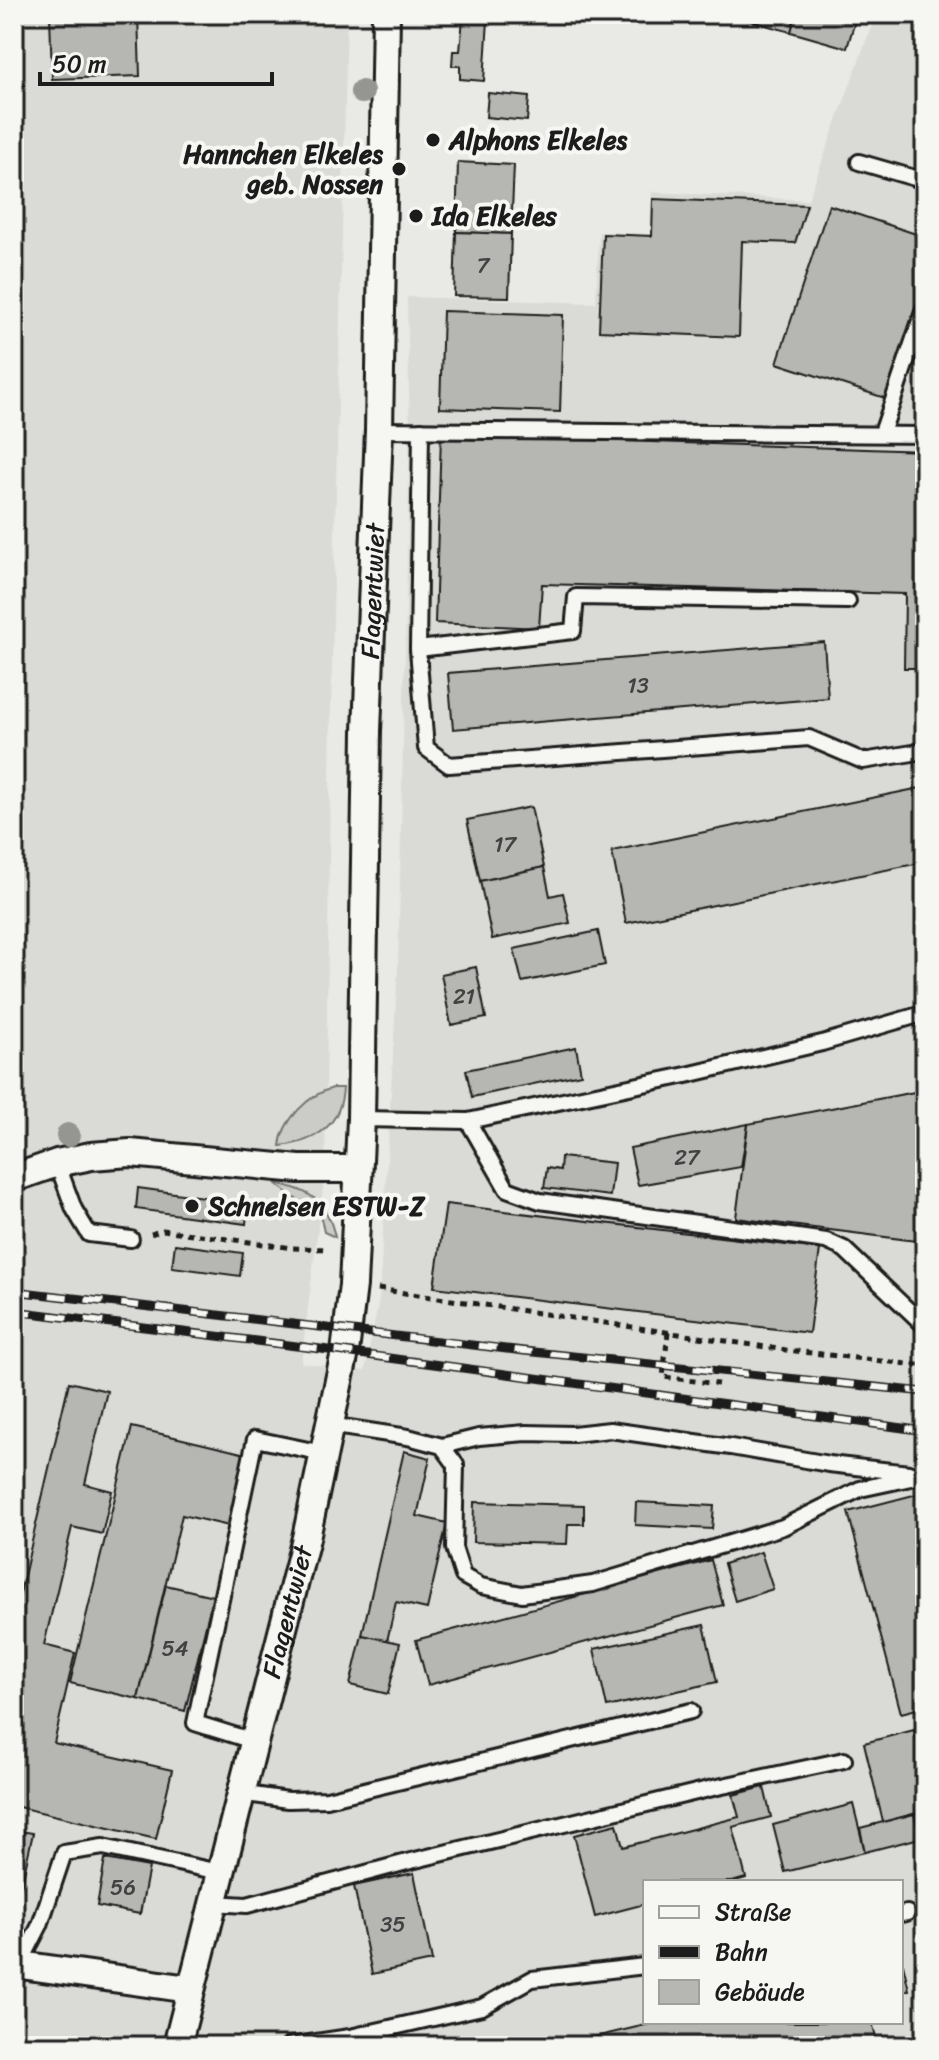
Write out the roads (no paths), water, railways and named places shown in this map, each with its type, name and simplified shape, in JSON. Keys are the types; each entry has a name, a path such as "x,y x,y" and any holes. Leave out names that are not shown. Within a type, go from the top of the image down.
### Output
{"street":[{"name":"Flagentwiet","path":"177,2046 306,1538 345,1352 353,1285 361,1119 367,731 379,430 386,14"},
{"path":"14,1178 57,1163 130,1153 299,1169 358,1169"},
{"path":"16,1968 189,1989"}],"lane":[{"path":"859,162 925,181"},
{"path":"882,433 925,306"},
{"path":"379,430 925,435"},
{"path":"421,430 418,649 426,748 449,765 809,738 863,761 925,751"},
{"path":"418,649 573,631 576,597 848,601"},
{"path":"361,1119 468,1121 691,1074 925,1016"},
{"path":"468,1121 507,1189 540,1201 826,1241 844,1249 925,1326"},
{"path":"57,1163 74,1209 89,1234 131,1239"},
{"path":"329,1425 408,1437 442,1446 479,1437 610,1430 829,1464 923,1475"},
{"path":"253,1741 195,1723 255,1439 323,1453"},
{"path":"442,1446 456,1465 454,1548 463,1576 481,1586 522,1594 593,1584 704,1553 783,1527 860,1489 923,1475"},
{"path":"240,1793 288,1800 327,1799 691,1711"},
{"path":"211,1903 247,1905 407,1862 844,1760"},
{"path":"16,1968 40,1925 64,1853 103,1847 219,1872"},
{"path":"289,2046 350,2037 482,2007 532,1979 643,1966"}],"railway":[{"path":"14,1291 524,1351 925,1392"},
{"path":"14,1311 345,1352 925,1431"}],"place":[{"name":"Alphons Elkeles","path":"433,140"},
{"name":"Hannchen Elkeles geb. Nossen","path":"399,169"},
{"name":"Ida Elkeles","path":"416,216"},
{"name":"Schnelsen ESTW-Z","path":"192,1206"}]}
